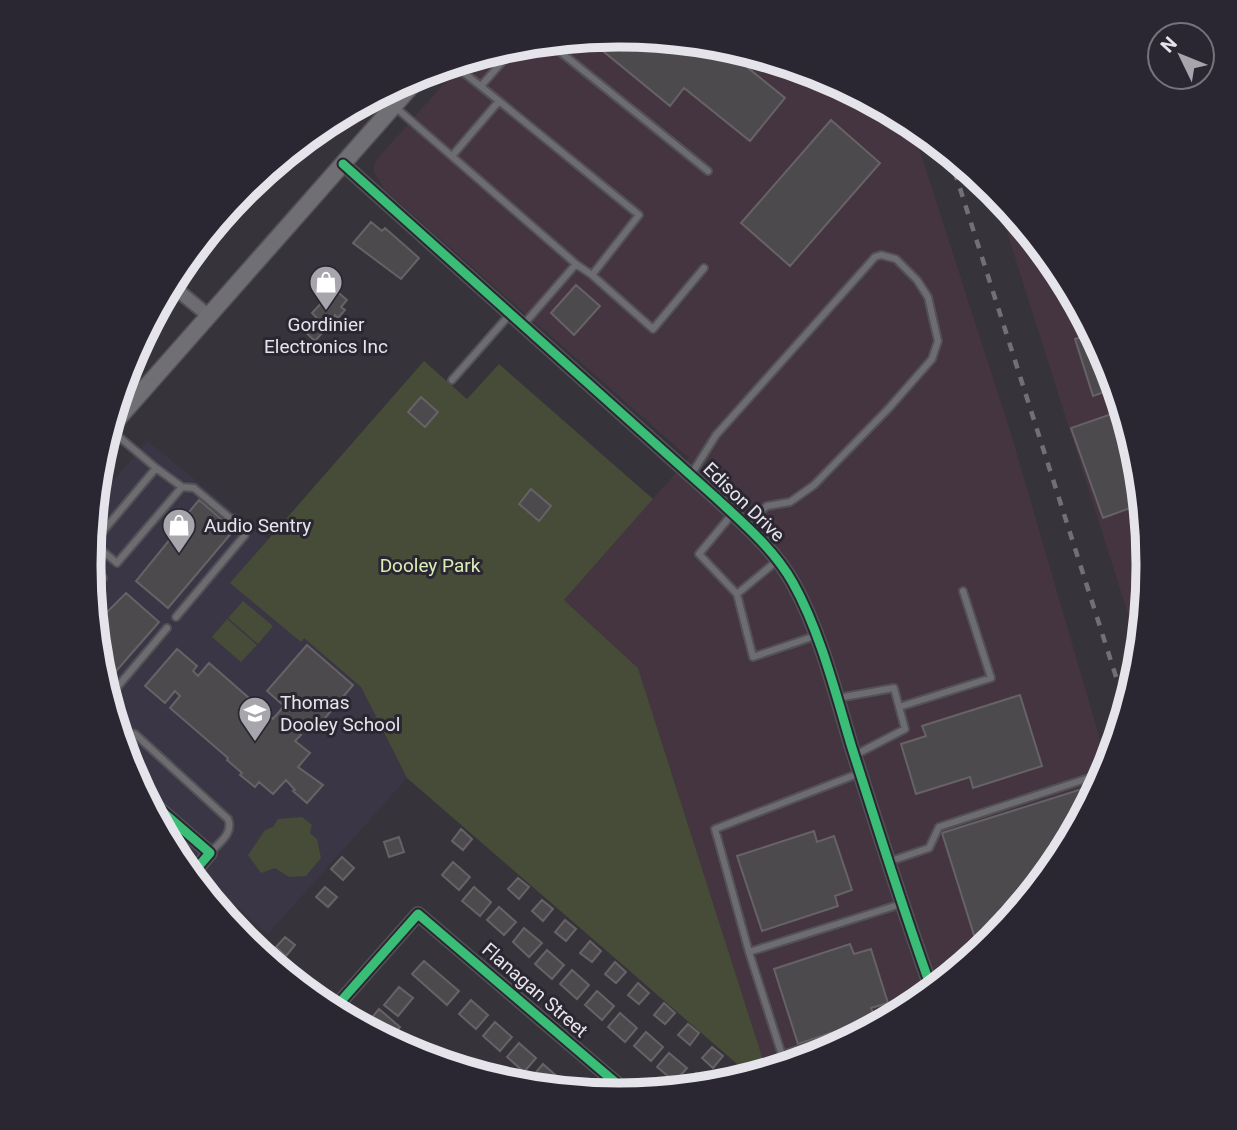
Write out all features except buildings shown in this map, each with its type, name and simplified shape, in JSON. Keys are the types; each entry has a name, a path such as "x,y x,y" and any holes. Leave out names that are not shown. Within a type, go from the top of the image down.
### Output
{"main road":[{"path":"124,412 402,95"}],"street":[{"name":"Edison Drive","path":"343,164 733,513 778,560 793,583 815,636 901,904 928,980"},
{"path":"179,291 209,316"},
{"path":"164,814 210,853 198,867"},
{"name":"Flanagan Street","path":"341,1001 418,914 616,1083"}],"lane":[{"path":"559,51 708,172"},
{"path":"481,86 501,61"},
{"path":"463,72 639,215 592,275"},
{"path":"452,156 499,101"},
{"path":"394,106 653,329 704,268"},
{"path":"691,475 716,435 874,257 881,255 896,259 917,280 928,297 937,341 932,359 889,408 814,485 790,502 767,506 744,524"},
{"path":"524,324 576,264"},
{"path":"452,380 511,312"},
{"path":"117,436 182,487 194,488 242,528 245,535 176,617"},
{"path":"102,532 156,468"},
{"path":"101,550 117,563 182,487"},
{"path":"733,513 699,554 737,594 753,657 815,636"},
{"path":"737,594 778,560"},
{"path":"899,707 992,678 963,591"},
{"path":"116,689 167,628"},
{"path":"836,698 894,688 905,729 855,755"},
{"path":"129,733 135,734 228,819 229,832 210,853"},
{"path":"802,1049 782,1055 749,952 715,829 860,774"},
{"path":"888,862 929,848 939,827 1090,777"},
{"path":"749,952 901,904"}],"shaded area":[{"path":"618,47 652,48 720,57 785,75 847,101 917,143 1012,437 1103,748 1067,824 1049,853 1008,906 985,931 934,976 877,1013 817,1043 764,1062 638,668 564,600 689,458 384,189 374,172 374,165 451,75 517,57 585,48"},
{"path":"368,113 356,126 352,122"},
{"path":"1003,218 1049,277 1067,306 1097,367 1109,399 1119,431 1132,497 1136,565 1132,628"},
{"name":"Thomas Dooley School","path":"147,441 268,539 231,583 301,641 304,638 361,687 407,778 268,934 213,886 188,853 154,794 128,731 118,699 105,633 101,565 107,488"}],"green space":[{"name":"Dooley Park","path":"424,361 467,399 499,364 653,499 564,600 638,668 764,1062 742,1068 407,778 361,687 304,638 301,642 230,583"},
{"path":"243,601 273,626 258,644 228,618"},
{"path":"227,619 257,645 241,662 212,637"},
{"path":"302,817 312,825 310,833 317,839 321,858 306,876 289,877 275,868 261,873 248,855 265,830 273,827 278,819"}],"railway":[{"path":"955,171 1121,691"}],"cycle path":[{"path":"343,164 715,497 777,559 803,602 819,642 928,980"},
{"path":"164,814 210,853 198,867"},
{"path":"341,1001 418,914 616,1083"}],"place":[{"name":"Gordinier Electronics Inc","path":"326,312"},
{"name":"Audio Sentry","path":"179,555"},
{"name":"Thomas Dooley School","path":"255,743"}]}
